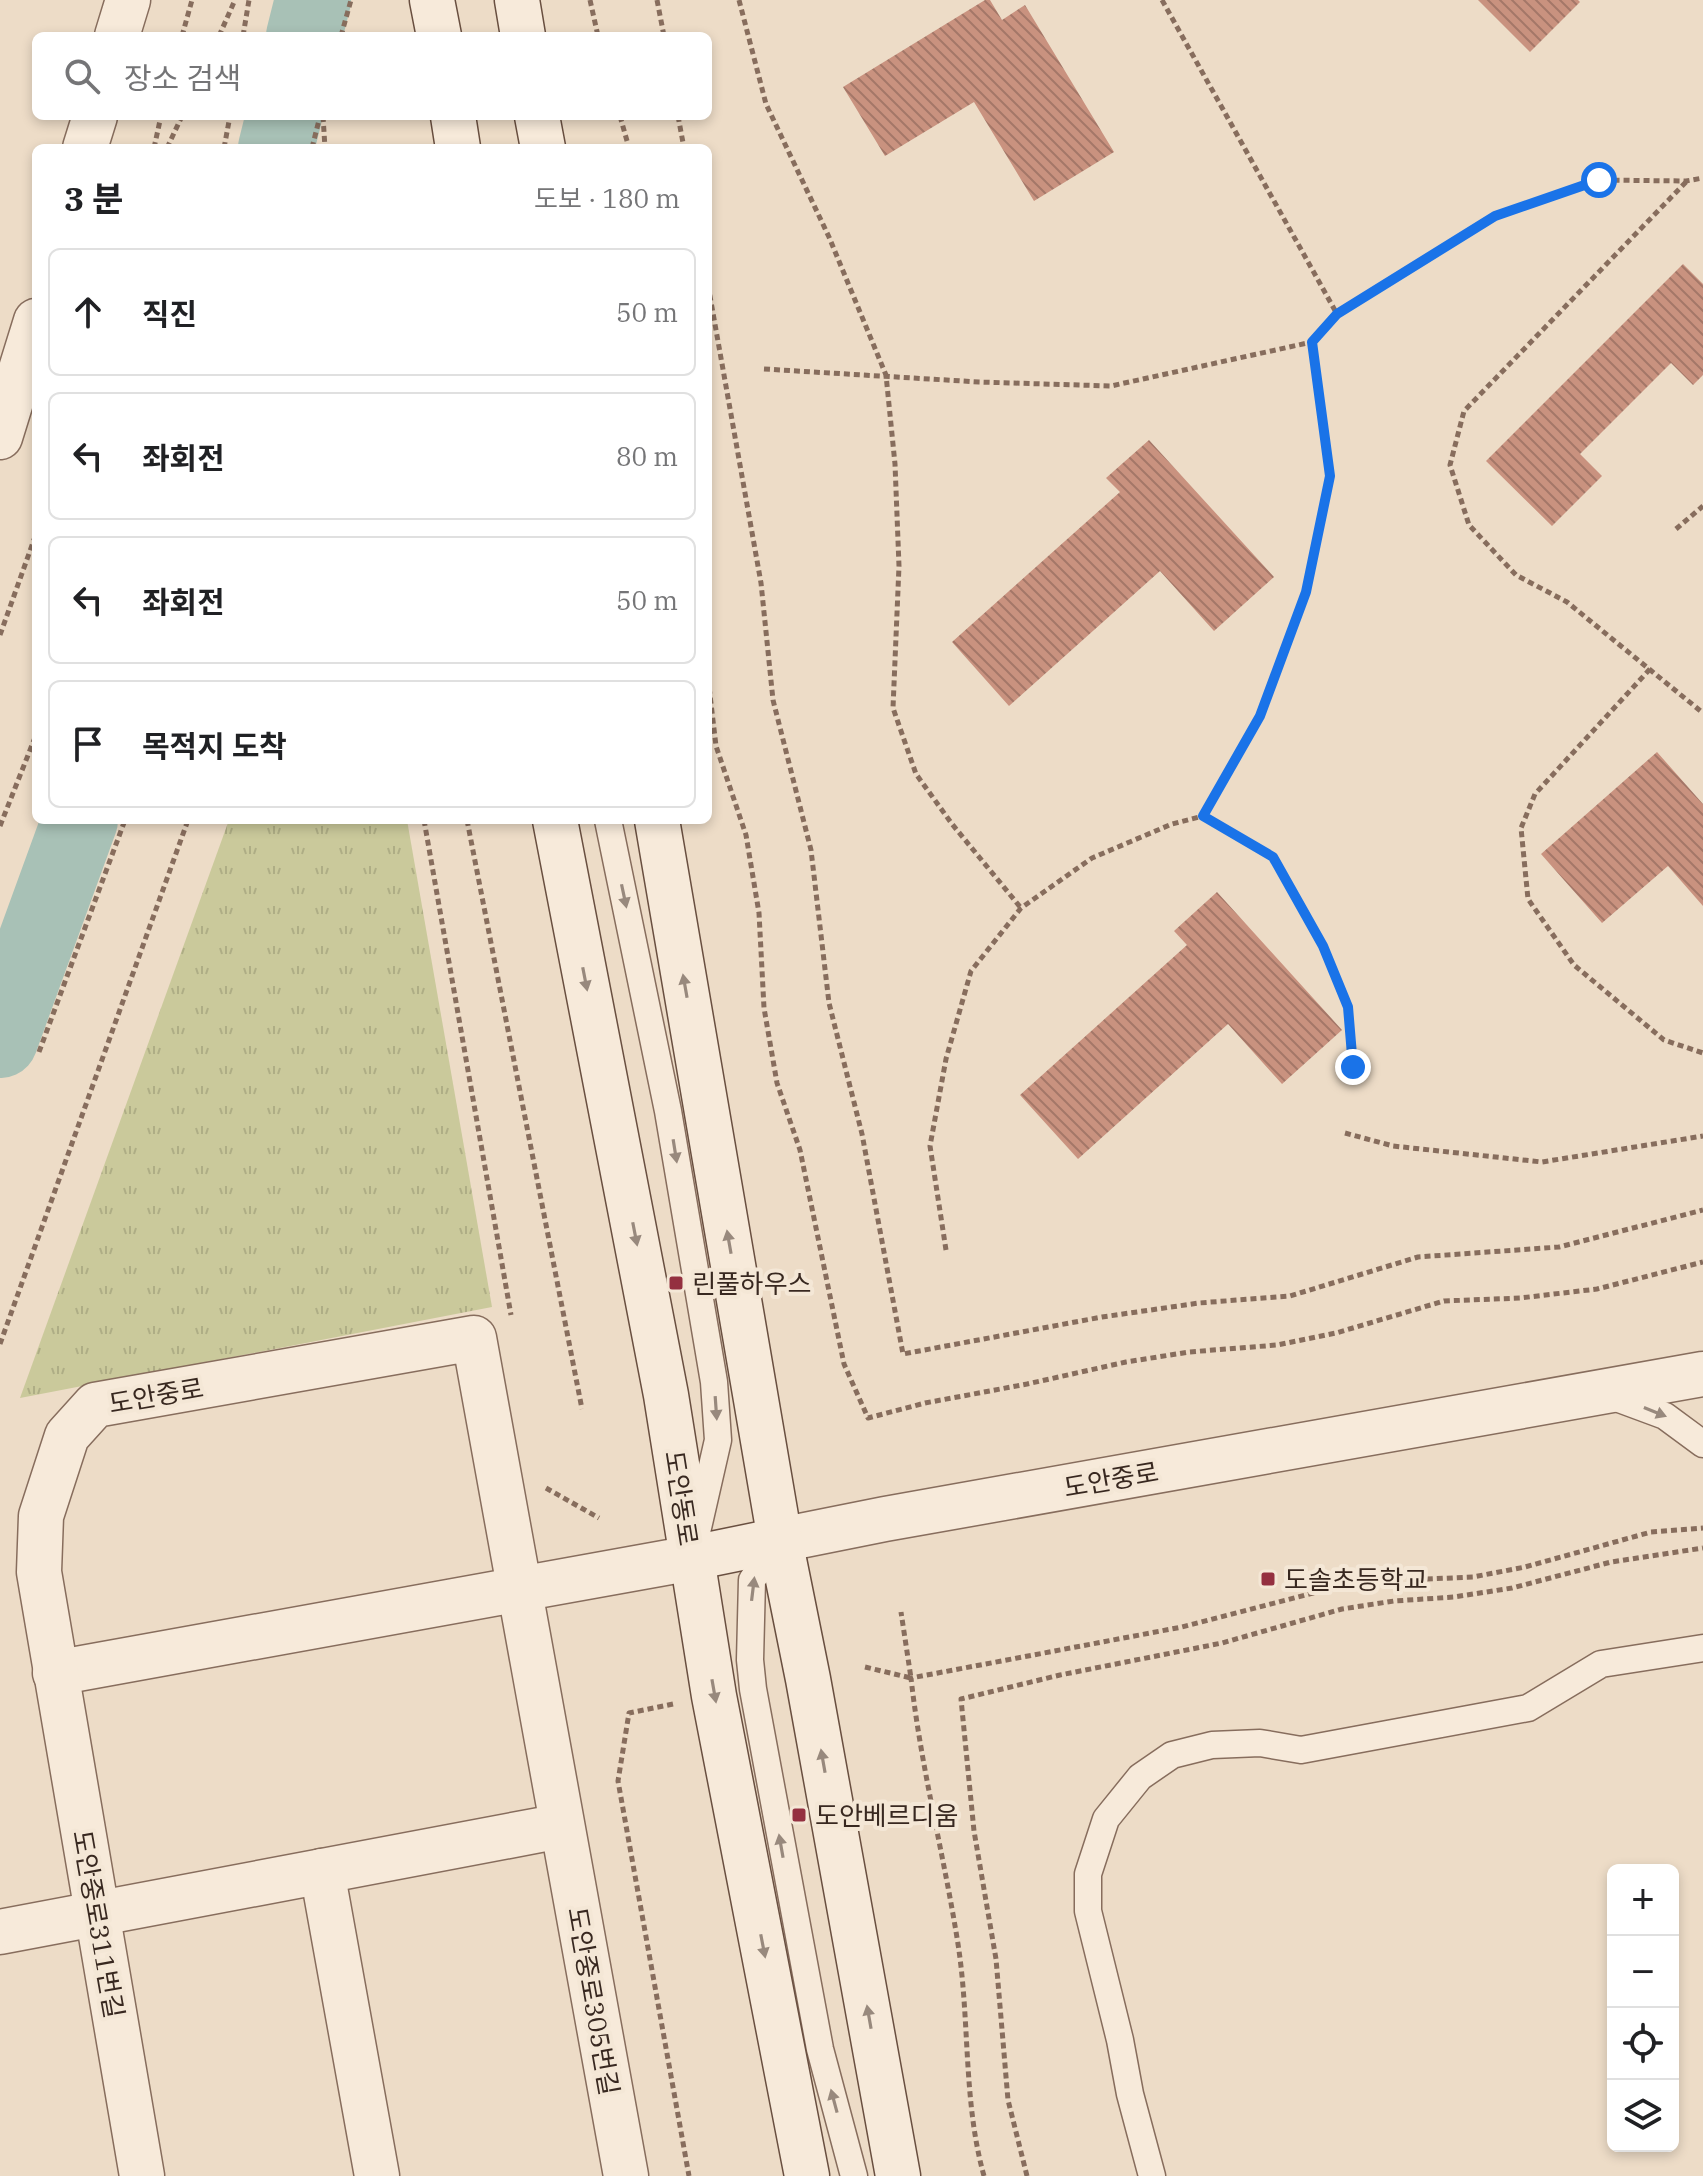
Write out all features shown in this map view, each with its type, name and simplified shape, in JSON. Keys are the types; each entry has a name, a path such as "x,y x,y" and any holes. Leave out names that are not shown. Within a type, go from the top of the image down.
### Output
{"street":[{"path":"118,32 128,0"},
{"path":"432,0 438,32"},
{"path":"517,0 522,32"},
{"path":"86,144 94,120"},
{"path":"454,120 457,144"},
{"path":"538,120 542,144"},
{"path":"0,437 32,334"},
{"name":"도안동로","path":"556,824 666,1395 714,1696 807,2176"},
{"path":"658,824 780,1540 898,2176"},
{"name":"도안중로","path":"519,1588 474,1338 95,1405 67,1436 41,1516 39,1572 55,1673 692,1558 901,1516 1703,1374"},
{"name":"도안중로305번길","path":"519,1588 626,2176"},
{"name":"도안중로311번길","path":"55,1673 142,2176"},
{"path":"0,1932 561,1826"},
{"path":"322,1871 377,2176"}],"lane":[{"path":"609,824 668,1111 714,1382 718,1440 692,1558"},
{"path":"1600,1392 1665,1416 1703,1444"},
{"path":"780,1540 752,1580 751,1674 820,2049 854,2176"},
{"path":"1152,2176 1088,1911 1088,1874 1106,1819 1140,1777 1172,1755 1212,1745 1260,1743 1301,1750 1528,1708 1601,1664 1703,1648"}],"path":[{"path":"183,32 192,0"},
{"path":"221,32 235,0"},
{"path":"244,32 249,0"},
{"path":"342,32 351,0"},
{"path":"590,0 597,32"},
{"path":"657,0 663,32"},
{"path":"739,0 766,104 829,237 886,375 895,464 899,566 893,708 916,774 952,824 1021,908"},
{"path":"1162,0 1337,314"},
{"path":"155,144 160,120"},
{"path":"169,144 180,120"},
{"path":"225,144 229,120"},
{"path":"313,144 320,120"},
{"path":"322,120 324,144"},
{"path":"621,120 628,144"},
{"path":"679,120 683,144"},
{"path":"764,369 979,382 1111,386 1312,342 1337,314 1495,216 1599,180 1686,181 1703,178"},
{"path":"1686,181 1464,411 1450,465 1469,525 1516,575 1567,602 1703,713"},
{"path":"712,307 761,583 773,700 811,850 829,1003 862,1134 903,1354 1102,1317 1199,1303 1290,1296 1418,1257 1559,1247 1703,1210"},
{"path":"1203,816 1260,716 1306,592 1330,476 1312,342"},
{"path":"1676,529 1703,506"},
{"path":"0,635 32,545"},
{"path":"1650,669 1535,794 1521,828 1528,899 1574,965 1664,1040 1703,1053"},
{"path":"712,712 716,746 746,835 759,913 764,1008 777,1083 800,1150 844,1364 868,1418 925,1403 1126,1362 1189,1352 1277,1345 1336,1333 1444,1301 1520,1298 1597,1289 1703,1262"},
{"path":"0,826 32,745"},
{"path":"946,1250 930,1146 946,1059 971,971 1021,908 1092,858 1172,824 1203,816 1273,857 1323,946 1348,1007 1353,1067"},
{"path":"39,1052 124,824"},
{"path":"0,1344 187,824"},
{"path":"425,824 511,1315"},
{"path":"468,824 582,1409"},
{"path":"1345,1133 1393,1146 1542,1162 1703,1136"},
{"path":"541,1485 599,1518"},
{"path":"1027,2176 1008,2100 996,1959 974,1831 961,1699 1060,1675 1222,1643 1342,1609 1512,1588 1611,1562 1703,1548"},
{"path":"865,1667 911,1678 901,1612"},
{"path":"676,1703 629,1713 618,1781 689,2176"}],"green space":[{"path":"228,824 408,824 492,1307 20,1398"}],"building":[{"path":"985,0 990,0 1002,20 1025,5 1114,152 1034,201 974,102 885,156 843,87"},
{"path":"1478,0 1578,0 1580,2 1530,52"},
{"path":"1683,264 1703,284 1703,375 1693,385 1671,363 1580,454 1602,476 1552,526 1486,461"},
{"path":"1149,440 1274,577 1214,631 1160,571 1009,706 952,642 1120,492 1106,478"},
{"path":"1657,752 1703,804 1703,906 1668,866 1602,923 1541,854"},
{"path":"1217,892 1342,1030 1282,1084 1228,1024 1078,1159 1020,1095 1187,945 1174,931"}],"waterway":[{"path":"305,32 313,0"},
{"path":"277,144 283,120"},
{"path":"0,1040 79,824"}],"place":[{"name":"린풀하우스","path":"676,1283"},
{"name":"도솔초등학교","path":"1268,1579"},
{"name":"도안베르디움","path":"799,1815"}],"route":[{"path":"1353,1067 1348,1007 1323,946 1273,857 1203,816 1260,716 1306,592 1330,476 1312,342 1337,314 1495,216 1599,180"}]}
